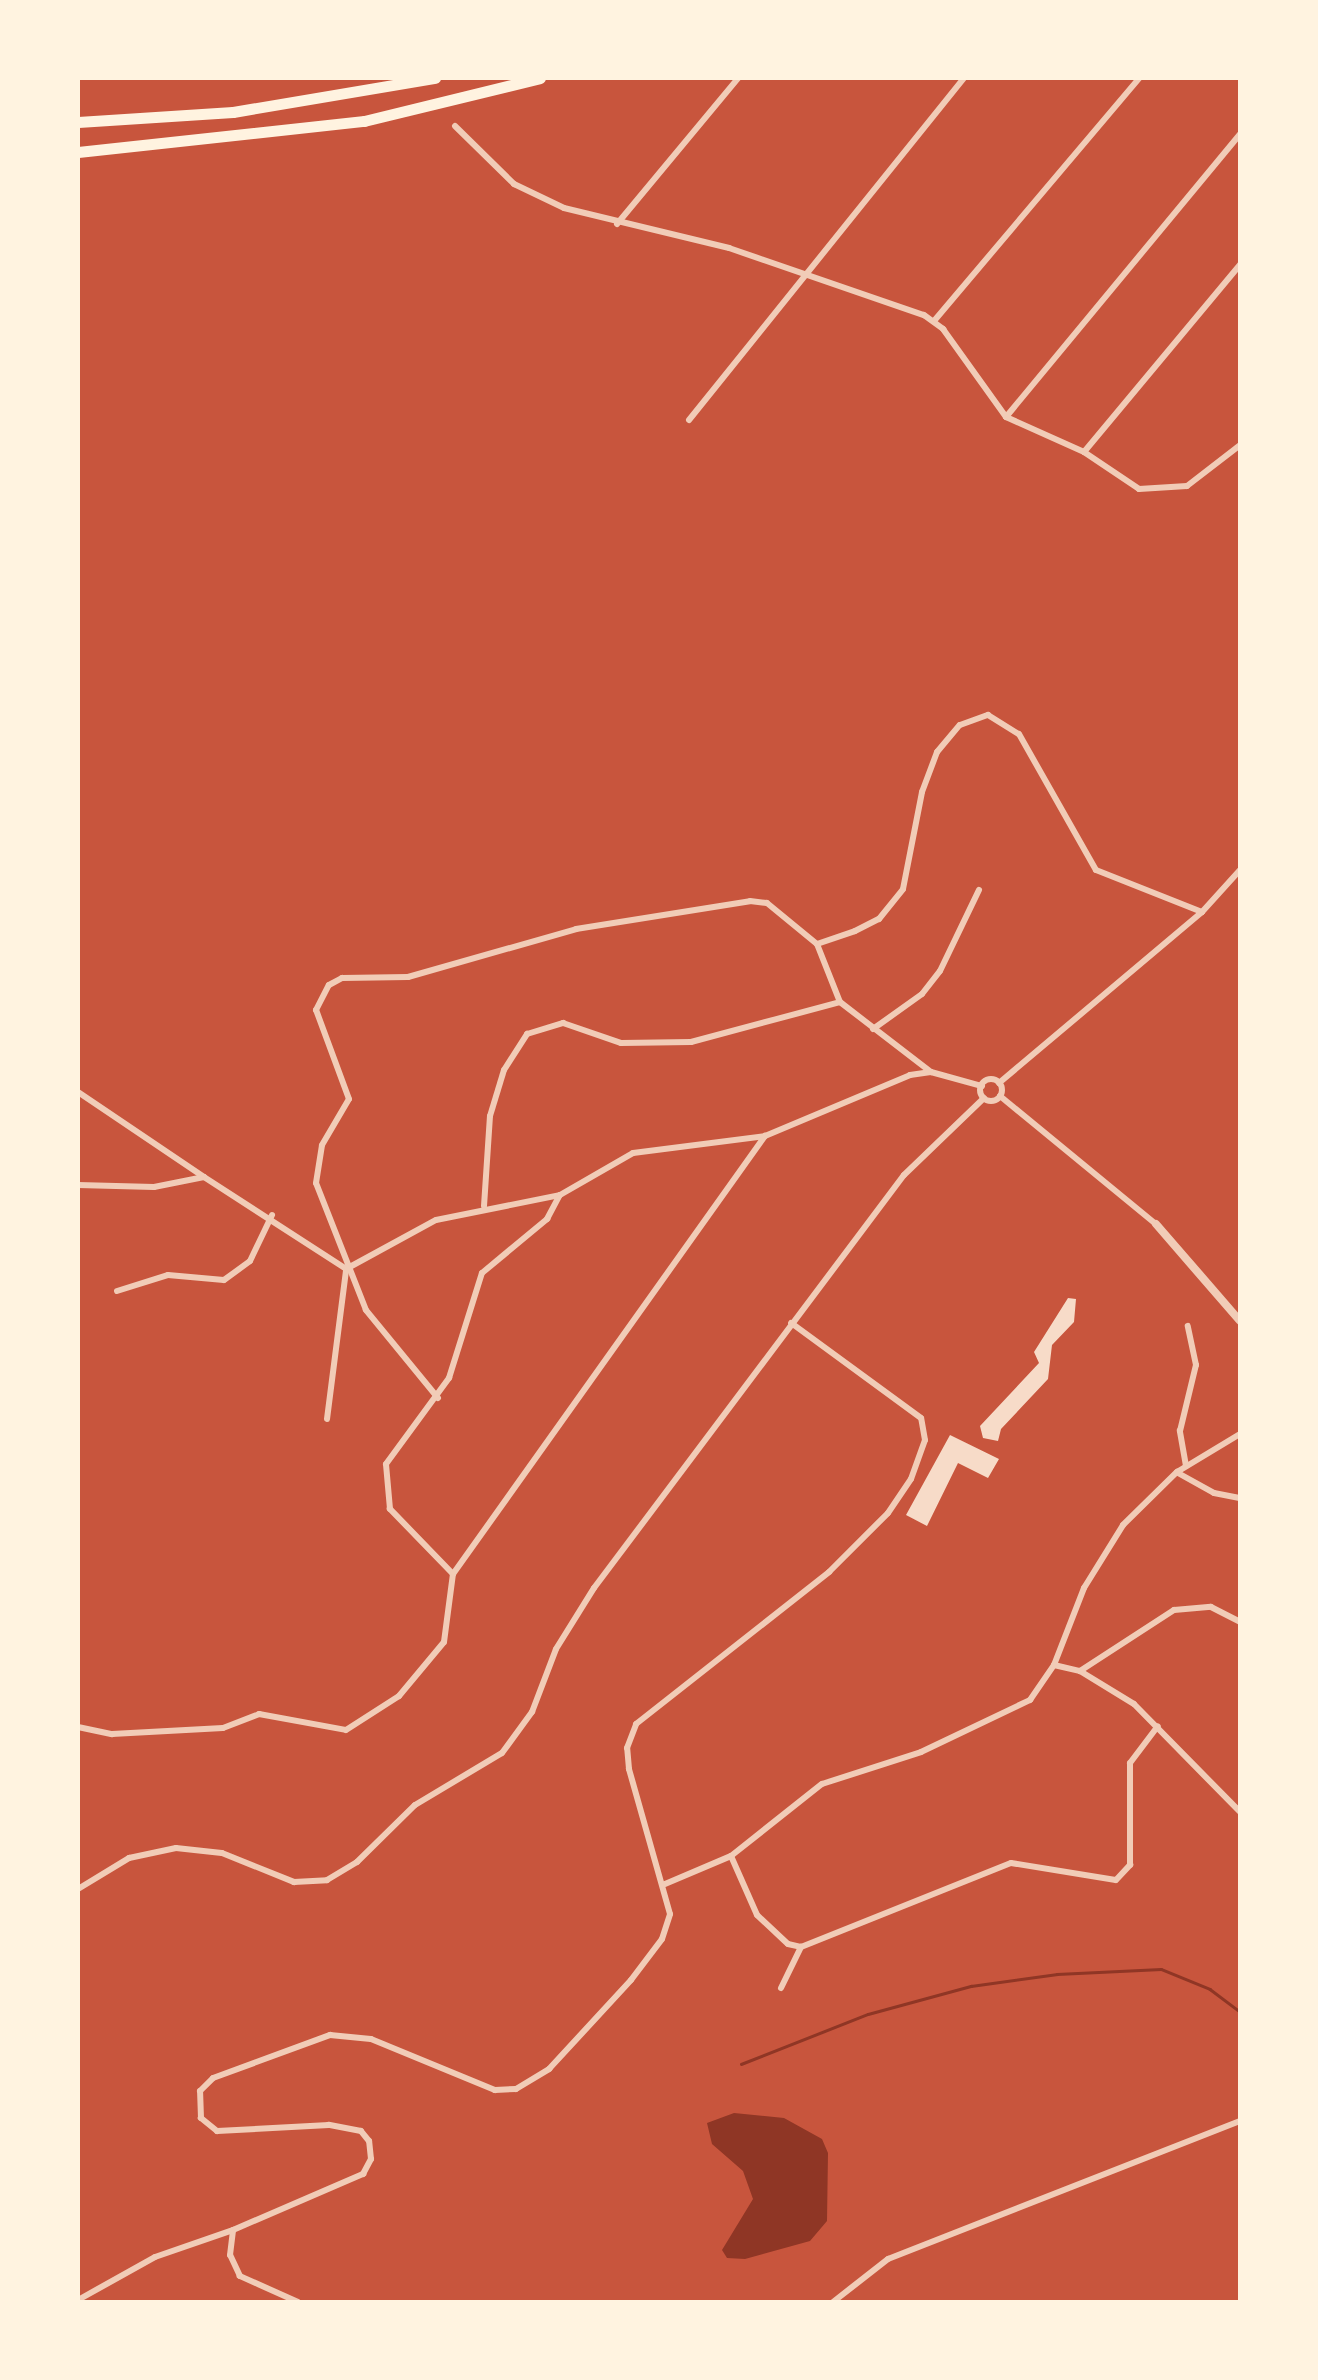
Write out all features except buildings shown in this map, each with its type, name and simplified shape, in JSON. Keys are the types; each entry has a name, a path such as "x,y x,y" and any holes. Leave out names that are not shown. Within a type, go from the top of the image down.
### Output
{"highway":[{"path":"78,122 232,112 435,78"},
{"path":"78,152 364,122 540,78"}],"street":[{"path":"617,224 738,78"},
{"path":"689,420 964,78"},
{"path":"934,321 1138,78"},
{"path":"455,126 514,184 617,224 728,248 934,321 1006,417 1084,452 1125,482 1154,491 1203,478 1240,445"},
{"path":"1006,417 1240,134"},
{"path":"1084,452 1240,265"},
{"path":"817,944 879,919 893,906 912,862 928,769 960,724 988,715 1018,734 1096,870 1202,912"},
{"path":"438,1398 366,1310 346,1269 316,1183 322,1144 348,1099 316,1010 329,986 358,976 408,977 576,930 750,901 767,903 817,944 840,1002 931,1072 982,1086 999,1083 1202,912 1240,870"},
{"path":"873,1029 922,994 940,971 979,890"},
{"path":"484,1206 490,1116 504,1070 527,1034 564,1024 621,1043 678,1044 840,1002"},
{"path":"346,1269 436,1220 484,1206 560,1194 633,1153 766,1136 879,1083 931,1072"},
{"path":"999,1083 1000,1096 1156,1224 1240,1321"},
{"path":"982,1086 984,1098"},
{"path":"78,1092 204,1177 272,1215 346,1269"},
{"path":"78,1889 129,1858 176,1848 222,1853 294,1882 327,1880 357,1862 415,1805 502,1754 532,1712 572,1620 791,1323 904,1175 984,1098 1000,1096"},
{"path":"78,1728 112,1734 223,1728 259,1714 346,1730 398,1696 437,1653 449,1626 452,1574 766,1136"},
{"path":"78,1184 154,1187 204,1177"},
{"path":"452,1574 390,1509 382,1478 386,1464 438,1398 482,1273 547,1219 560,1194"},
{"path":"118,1290 168,1275 224,1280 250,1261 272,1215"},
{"path":"326,1419 346,1269"},
{"path":"78,2300 155,2258 233,2230 363,2174 371,2149 362,2131 350,2127 217,2131 198,2109 204,2083 330,2035 371,2039 495,2090 526,2086 589,2029 662,1940 670,1914 628,1769 627,1748 636,1724 830,1572 888,1513 911,1479 925,1440 921,1418 791,1323"},
{"path":"1186,1466 1180,1431 1196,1365 1188,1326"},
{"path":"664,1884 731,1856 822,1784 1009,1714 1030,1700 1054,1666 1104,1552 1178,1472 1240,1434"},
{"path":"1178,1472 1214,1494 1240,1498"},
{"path":"1080,1671 1174,1610 1211,1607 1240,1622"},
{"path":"1054,1666 1080,1671 1158,1726 1218,1795 1240,1812"},
{"path":"731,1856 756,1915 788,1944 802,1947 1011,1863 1116,1880 1131,1856 1130,1764 1158,1726"},
{"path":"781,1988 802,1947"},
{"path":"833,2302 888,2259 1240,2121"},
{"path":"233,2230 230,2255 240,2276 298,2302"}],"shaded area":[{"path":"734,2113 784,2118 822,2139 828,2153 827,2221 810,2241 745,2259 727,2258 722,2250 753,2199 743,2171 712,2144 707,2123"}],"waterway":[{"path":"741,2064 868,2014 971,1986 1057,1974 1161,1969 1210,1989 1240,2012"}]}
